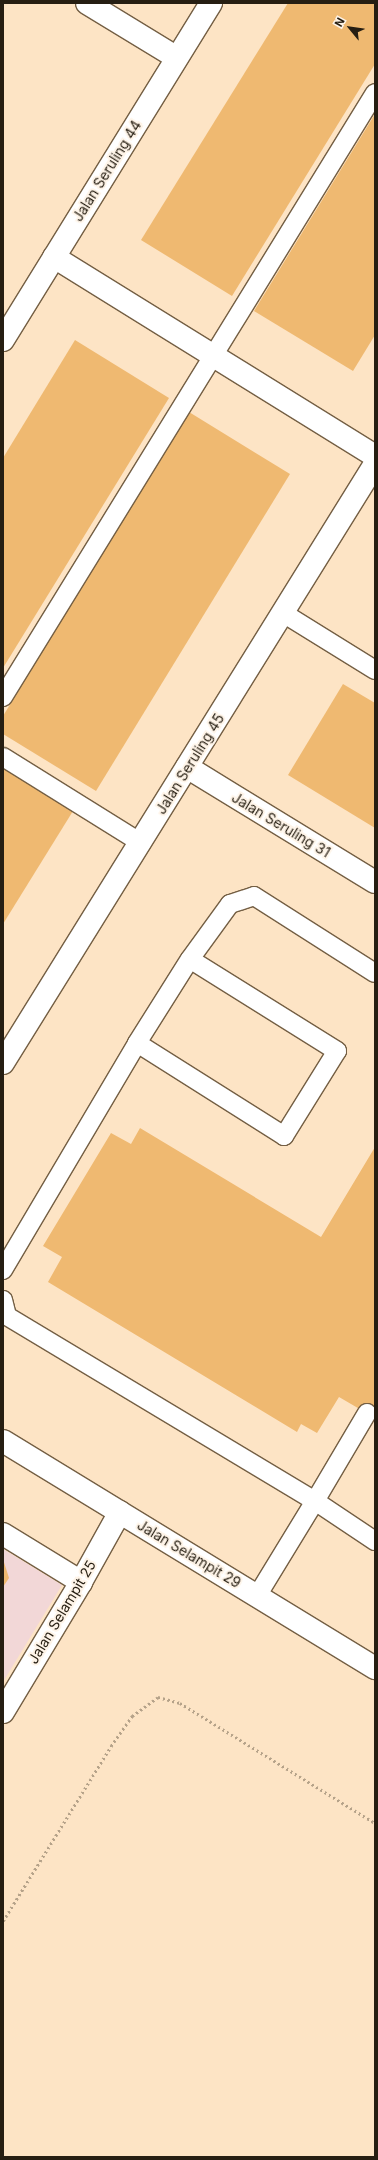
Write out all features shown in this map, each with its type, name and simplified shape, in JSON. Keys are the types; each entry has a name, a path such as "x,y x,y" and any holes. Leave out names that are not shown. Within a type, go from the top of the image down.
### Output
{"street":[{"path":"87,3 177,58"},
{"name":"Jalan Seruling 44","path":"3,340 211,3"},
{"path":"54,257 375,456"},
{"name":"Jalan Seruling 45","path":"3,1063 141,844 187,767 375,464"},
{"name":"Jalan Seruling 31","path":"187,767 375,882"},
{"name":"Jalan Selampit 29","path":"3,1441 375,1668"},
{"name":"Jalan Selampit 25","path":"3,1712 81,1582 120,1512"},
{"path":"3,1534 81,1582"}],"lane":[{"path":"3,697 375,93"},
{"path":"283,613 375,670"},
{"path":"3,757 141,844"},
{"path":"3,1270 137,1043 190,959 230,904 254,896 375,973"},
{"path":"137,1043 284,1136 337,1051 190,959"},
{"path":"3,1300 7,1316 315,1501 375,1541"},
{"path":"257,1596 368,1413"}],"path":[{"path":"3,1921 111,1746 132,1716 158,1697 180,1703 375,1824"}],"shaded area":[{"path":"3,1549 62,1585 3,1682"}],"building":[{"path":"288,3 375,3 375,64 232,296 141,240"},
{"path":"375,114 375,335 353,371 254,311"},
{"path":"75,340 169,398 3,668 3,458"},
{"path":"189,412 290,474 96,791 3,734 3,716"},
{"path":"343,684 375,703 375,828 288,775"},
{"path":"3,767 73,811 3,924"},
{"path":"140,1128 321,1237 375,1147 375,1418 339,1397 317,1433 301,1424 297,1432 48,1282 62,1257 43,1246 111,1133 131,1144"},
{"path":"3,1559 9,1578 3,1587"}]}
